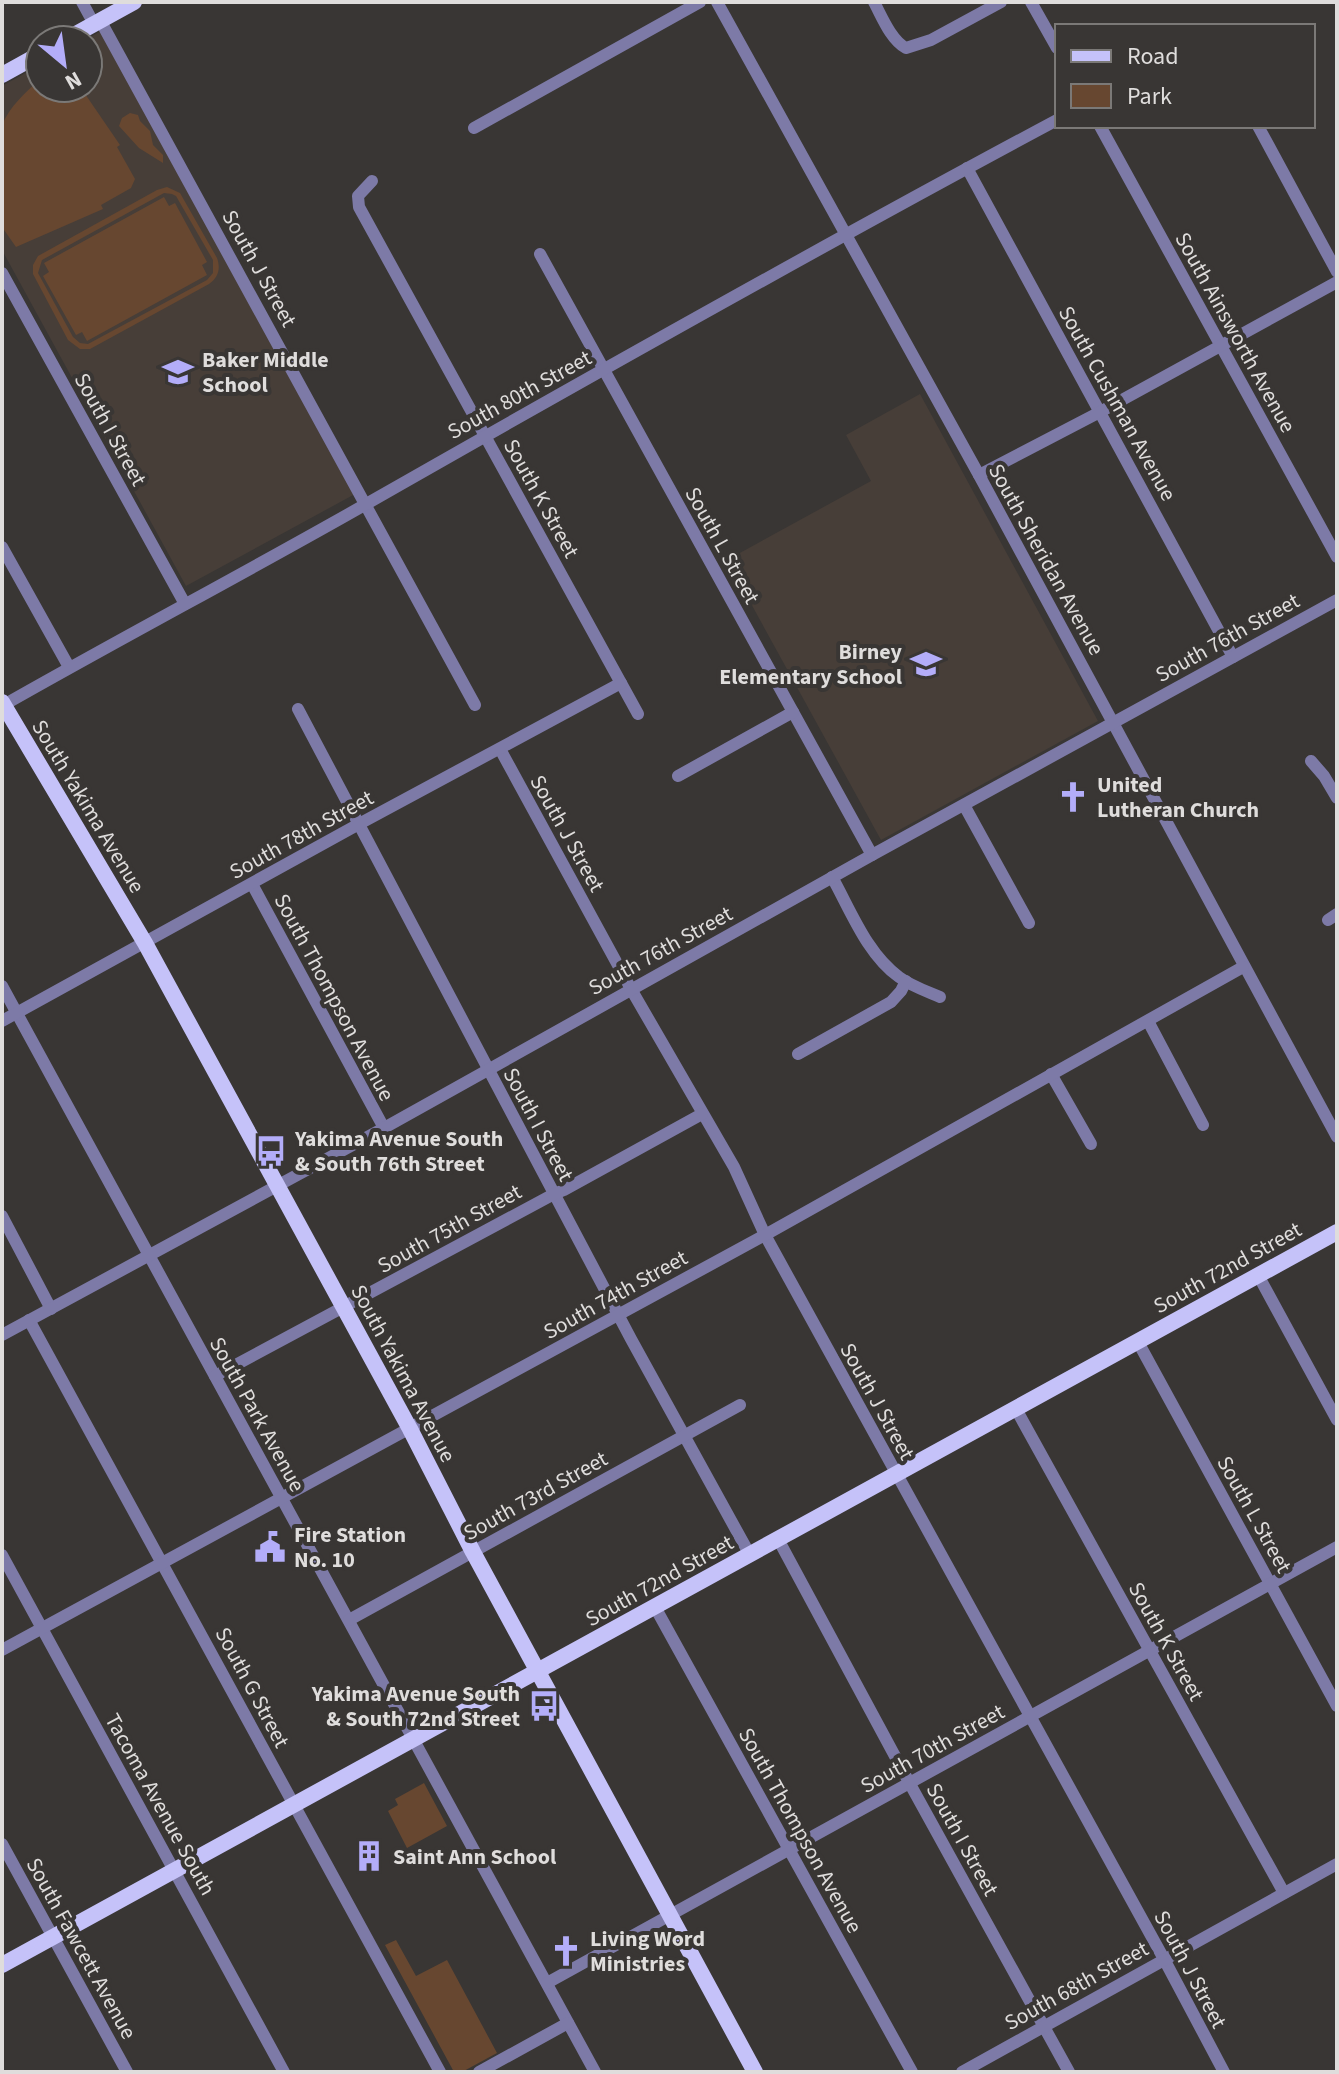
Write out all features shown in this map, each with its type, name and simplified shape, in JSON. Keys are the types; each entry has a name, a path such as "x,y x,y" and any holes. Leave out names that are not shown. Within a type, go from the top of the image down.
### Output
{"main road":[{"path":"93,24 134,2"},
{"path":"2,75 24,63"},
{"name":"South Yakima Avenue","path":"3,705 145,943 755,2072"},
{"name":"South 72nd Street","path":"2,1965 1337,1232"}],"street":[{"name":"South J Street","path":"82,2 97,22 475,705"},
{"path":"474,128 700,2"},
{"name":"South Sheridan Avenue","path":"717,2 979,475 1337,1137"},
{"path":"874,2 904,47 931,40 1001,2"},
{"path":"1031,2 1055,44"},
{"name":"South 80th Street","path":"3,705 845,234 1055,121"},
{"name":"South Ainsworth Avenue","path":"1101,128 1337,557"},
{"path":"1259,128 1337,272"},
{"name":"South Cushman Avenue","path":"967,168 1233,657"},
{"name":"South K Street","path":"372,181 357,198 364,216 638,714"},
{"name":"South L Street","path":"540,254 872,855"},
{"name":"South I Street","path":"2,273 6,291 185,604"},
{"path":"979,475 1337,282"},
{"path":"2,547 69,667"},
{"name":"South 76th Street","path":"2,1335 384,1128 832,877 1337,600"},
{"name":"South 78th Street","path":"2,1021 621,683"},
{"name":"South I Street","path":"298,709 554,1194 750,1555"},
{"path":"678,776 793,712"},
{"name":"South J Street","path":"500,749 631,989 734,1167 765,1235 1224,2072"},
{"path":"1311,761 1337,798"},
{"path":"964,805 1029,923"},
{"path":"832,877 886,966 906,981 940,997"},
{"name":"South Thompson Avenue","path":"252,884 384,1128"},
{"name":"South 74th Street","path":"2,1650 765,1235 1243,967"},
{"path":"798,1054 891,1002 906,981"},
{"name":"South Park Avenue","path":"2,986 595,2072"},
{"path":"1148,1021 1203,1125"},
{"path":"1051,1074 1091,1144"},
{"name":"South 75th Street","path":"215,1376 702,1114"},
{"path":"2,1216 51,1309"},
{"path":"1258,1275 1337,1420"},
{"name":"South G Street","path":"29,1320 440,2072"},
{"name":"South L Street","path":"1138,1342 1337,1706"},
{"name":"South 73rd Street","path":"349,1620 740,1405"},
{"name":"South K Street","path":"1016,1409 1284,1893"},
{"name":"South I Street","path":"778,1539 1069,2072"},
{"name":"South 70th Street","path":"547,1983 1337,1547"},
{"name":"Tacoma Avenue South","path":"2,1555 284,2072"},
{"name":"South Thompson Avenue","path":"655,1607 912,2072"},
{"name":"South Fawcett Avenue","path":"2,1844 127,2072"},
{"name":"South 68th Street","path":"962,2072 1337,1864"},
{"path":"479,2072 568,2023"}],"shaded area":[{"name":"Baker Middle School","path":"104,36 355,494 186,586 2,250 2,86 24,74 24,104 104,104"},
{"name":"Birney Elementary School","path":"920,394 1098,721 881,840 727,560 871,481 846,435"}],"green space":[{"path":"23,95 24,104 92,104 120,145 117,147 135,179 131,188 101,205 103,209 16,247 2,227 2,125"},
{"path":"130,113 138,115 150,131 153,145 163,155 163,163 139,148 119,126 122,118"},
{"path":"167,187 180,193 217,258 217,276 209,284 90,349 80,349 68,340 33,274 33,265 38,256","holes":["164,193 172,194 213,260 213,273 207,280 88,344 80,343 73,337 38,273 42,260"]},
{"path":"164,197 169,206 175,203 207,262 202,265 207,275 87,341 82,332 76,335 43,276 49,272 44,263"},
{"path":"424,1783 447,1826 407,1848 388,1811 398,1805 395,1799"},
{"path":"396,1940 416,1976 447,1960 497,2053 462,2072 454,2072 385,1945"}],"place":[{"name":"Baker Middle School","path":"178,372"},
{"name":"Birney Elementary School","path":"926,664"},
{"name":"United Lutheran Church","path":"1073,797"},
{"name":"Yakima Avenue South & South 76th Street","path":"271,1151"},
{"name":"Fire Station No. 10","path":"270,1547"},
{"name":"Yakima Avenue South & South 72nd Street","path":"544,1706"},
{"name":"Saint Ann School","path":"369,1856"},
{"name":"Living Word Ministries","path":"566,1951"}]}
